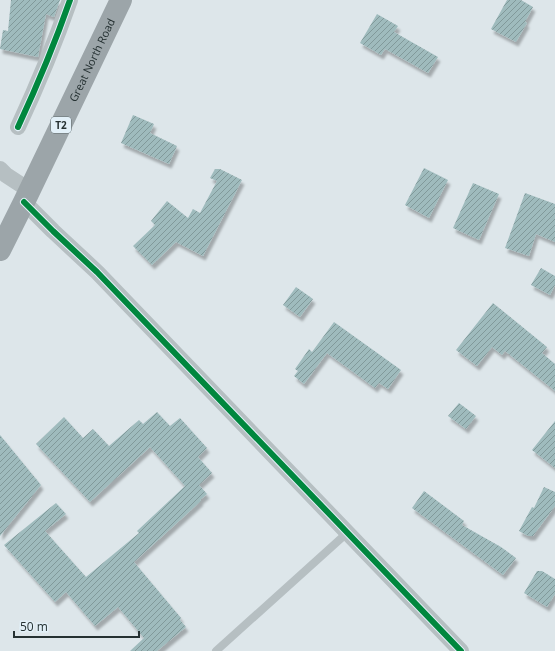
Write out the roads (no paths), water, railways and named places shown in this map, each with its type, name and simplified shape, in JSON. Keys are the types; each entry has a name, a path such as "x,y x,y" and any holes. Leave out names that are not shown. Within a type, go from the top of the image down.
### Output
{"highway":[{"name":"Great North Road","path":"0,250 121,0"}],"street":[{"path":"18,127 70,0"},
{"path":"0,169 27,196 52,231 97,272 461,651"}],"lane":[{"path":"216,651 347,533"}]}
